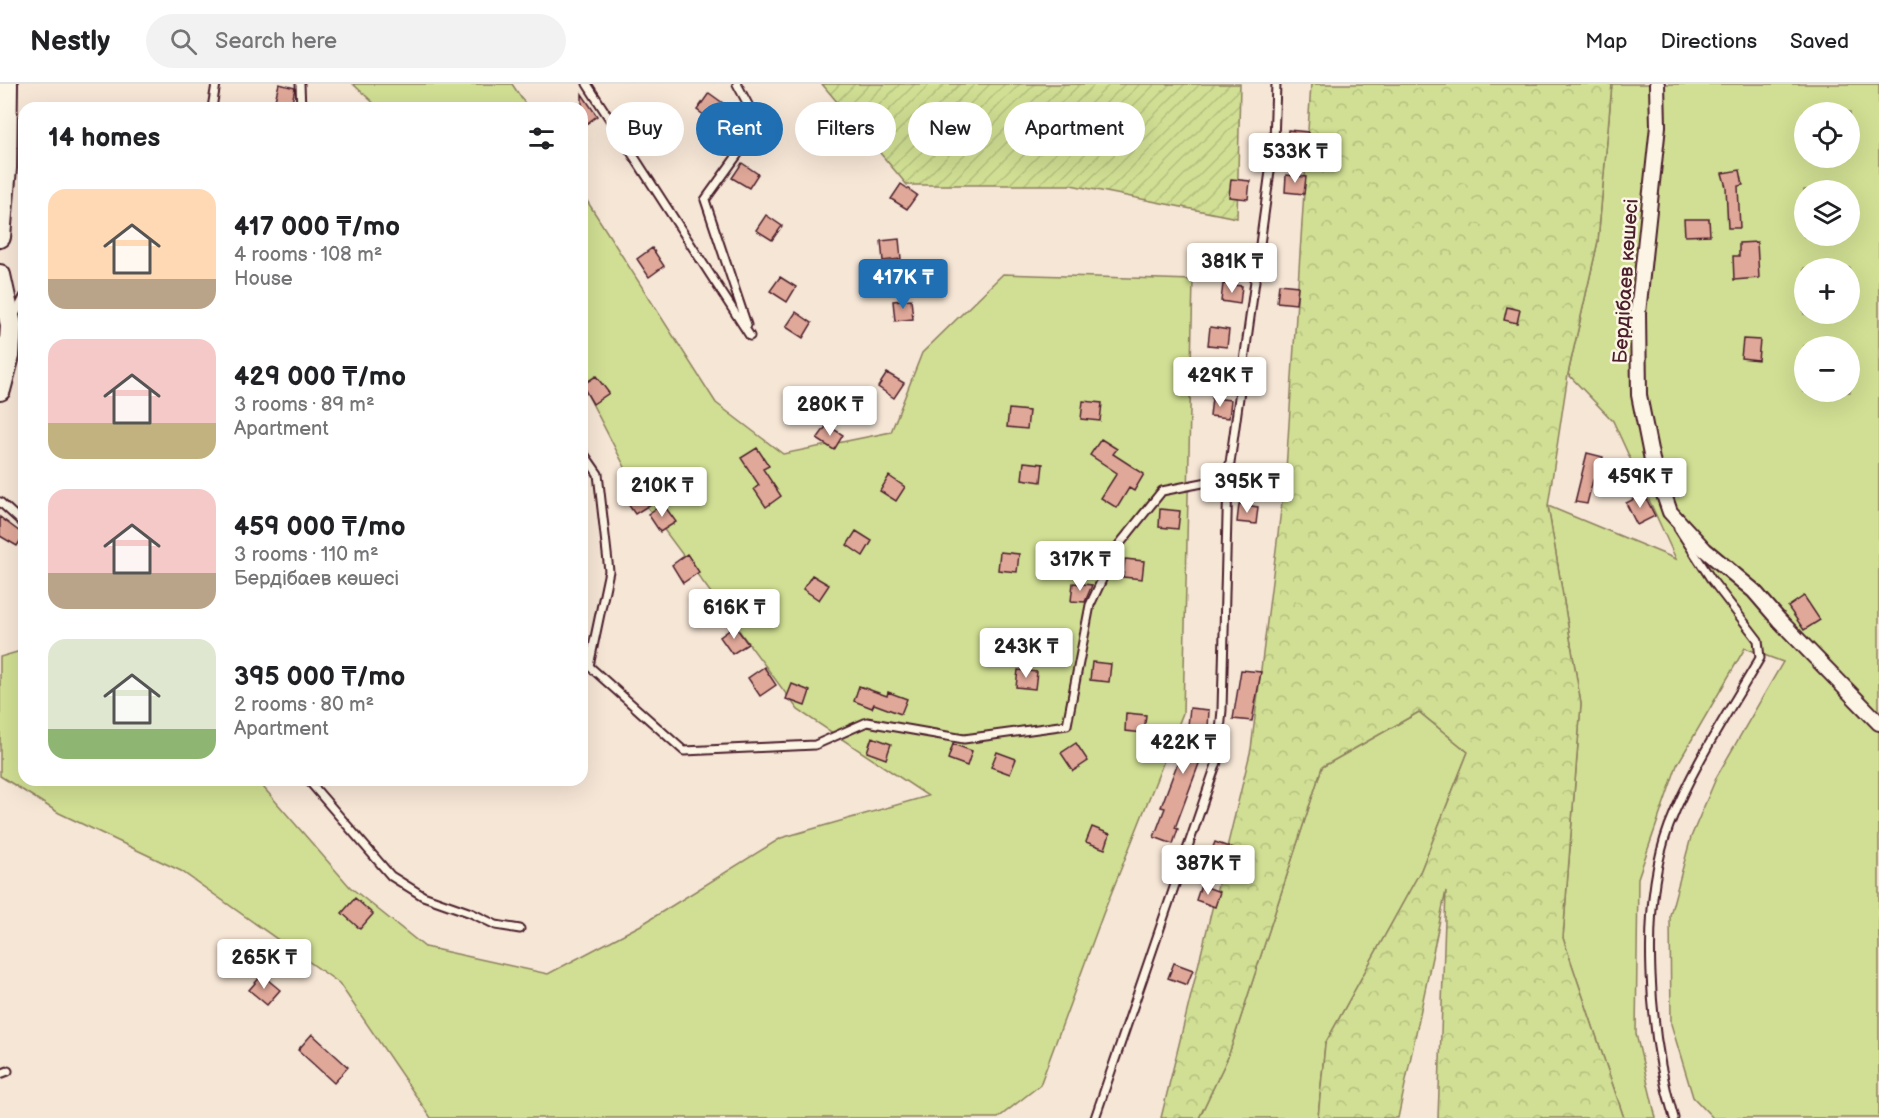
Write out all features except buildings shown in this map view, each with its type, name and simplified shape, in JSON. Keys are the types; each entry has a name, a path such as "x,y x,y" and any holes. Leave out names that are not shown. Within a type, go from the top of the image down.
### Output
{"street":[{"path":"0,237 6,168 7,84"},
{"name":"Бердібаев көшесі","path":"1657,84 1658,126 1638,313 1639,394 1652,460 1670,513"},
{"path":"0,274 10,325 9,356 0,390"},
{"path":"1670,513 1705,550 1754,591 1879,723"}],"lane":[{"path":"213,102 216,84"},
{"path":"300,84 301,102"},
{"path":"587,84 750,336 705,201 759,124 738,87 747,84"},
{"path":"1095,1118 1217,762 1222,710 1228,478 1274,142 1276,84"},
{"path":"10,325 18,309"},
{"path":"588,460 598,474 609,571 589,666 684,751 815,745 867,722 964,739 1067,725 1090,605 1118,546 1162,491 1228,478"},
{"path":"0,502 18,518"},
{"path":"1670,513 1693,553 1758,640 1760,658 1686,787 1669,828 1656,880 1651,977 1664,1077 1674,1118"},
{"path":"313,786 391,876 423,896 471,913 496,926 520,929"},
{"path":"0,1074 8,1071"}],"green space":[{"path":"353,84 512,84 524,102 372,102"},
{"path":"822,84 1240,84 1237,218 1071,185 907,185 883,156 896,156 896,102 837,102"},
{"path":"1311,84 1612,84 1598,241 1568,374 1548,506 1581,704 1563,938 1624,1118 1438,1118 1446,891 1398,1118 1318,1118 1325,1044 1421,870 1468,752 1419,712 1322,767 1228,1057 1199,1118 1161,1118 1251,749 1286,470"},
{"path":"1612,84 1879,84 1879,1118 1713,1118 1693,1097 1671,1024 1670,915 1691,837 1717,776 1783,662 1745,648 1677,765 1638,878 1636,1034 1656,1118 1624,1118 1563,938 1581,704 1548,506 1676,559 1613,421 1568,374 1598,241"},
{"path":"588,202 716,403 783,454 891,432 922,353 1003,274 1193,280 1183,713 1103,914 1040,1085 998,1118 431,1118 339,983 181,871 59,813 0,776 0,657 18,652 18,786 262,786 350,887 425,947 548,974 641,925 781,838 928,796 798,710 642,500 588,396"},
{"path":"1419,712 1468,752 1421,870 1325,1044 1318,1118 1199,1118 1228,1057 1322,767"}]}
